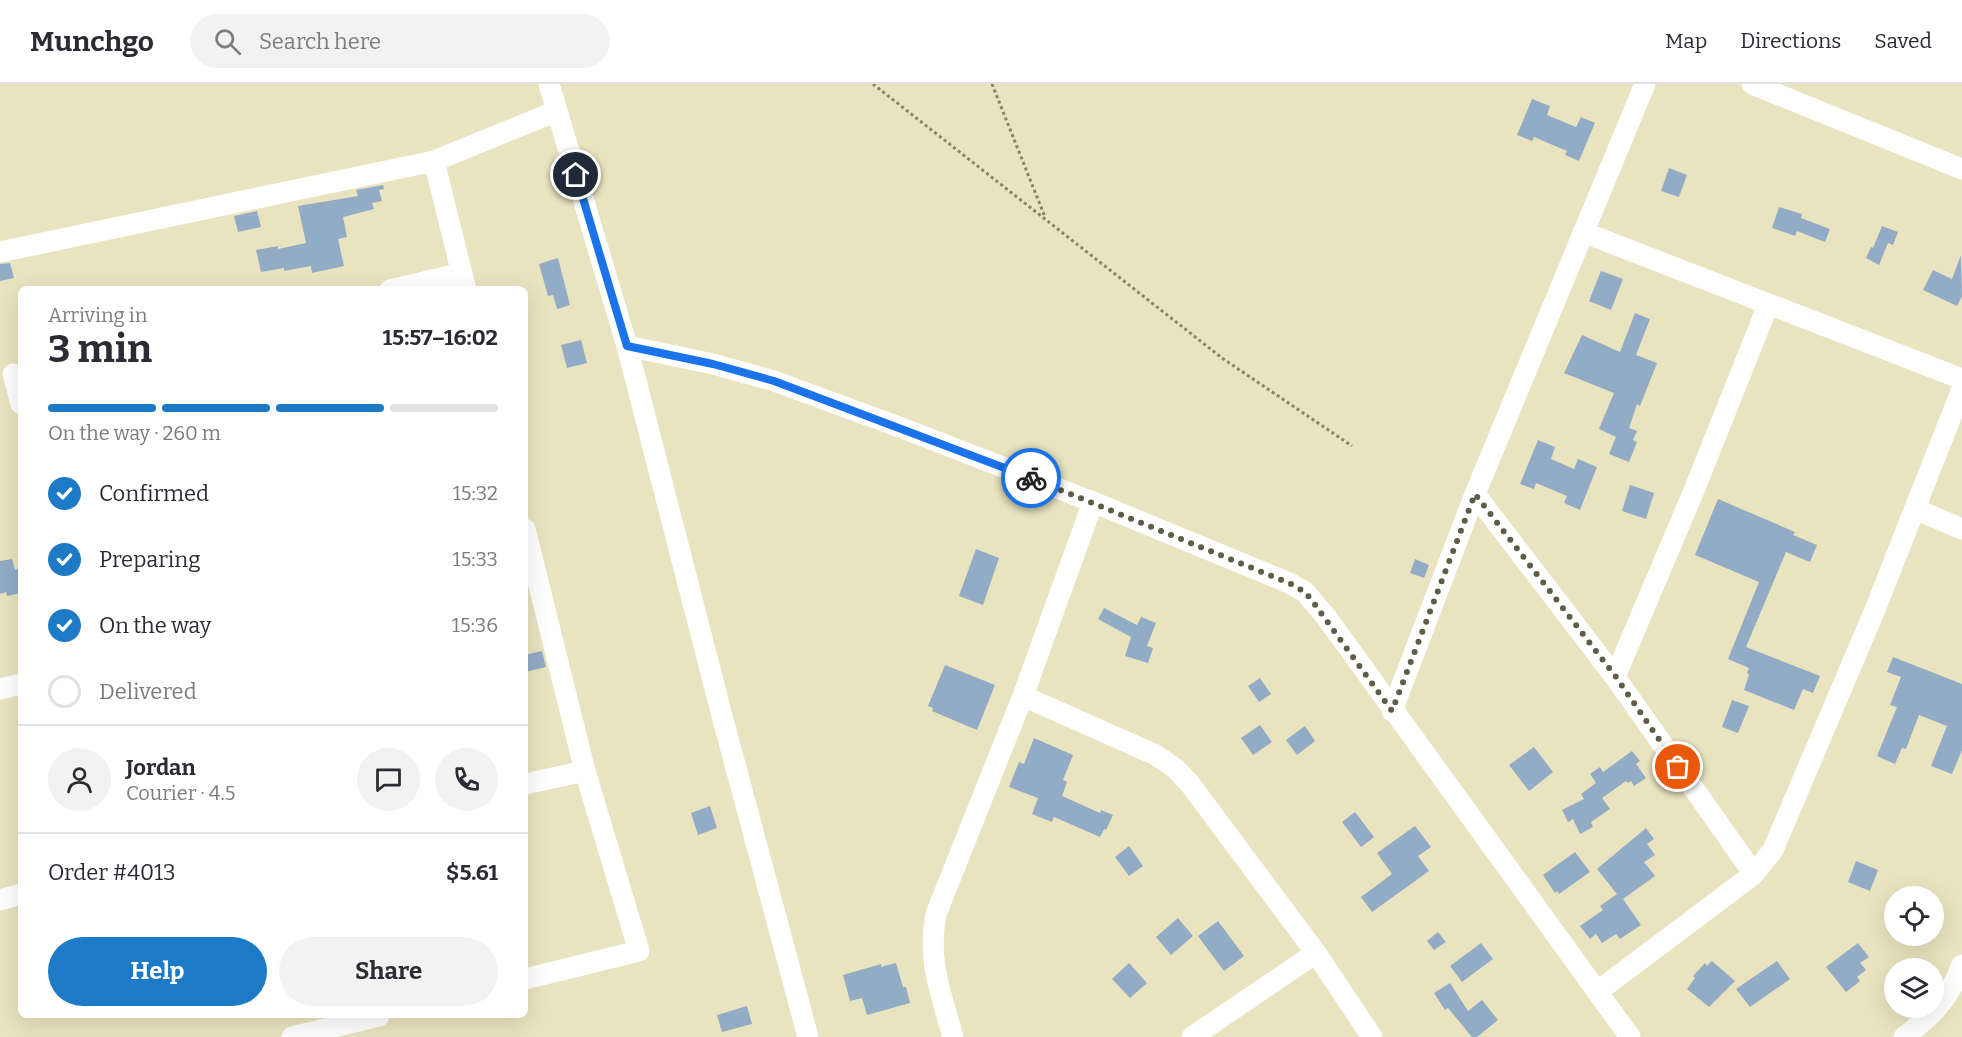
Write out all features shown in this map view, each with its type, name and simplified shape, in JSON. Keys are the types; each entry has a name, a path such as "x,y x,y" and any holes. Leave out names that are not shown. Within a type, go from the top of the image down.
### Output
{"street":[{"path":"549,84 627,346 808,1037"},
{"path":"1392,711 1475,494 1645,84"},
{"path":"1752,84 1962,169"},
{"path":"0,252 434,160 557,111"},
{"path":"423,286 464,281 434,160"},
{"path":"1583,232 1962,379"},
{"path":"1616,677 1768,305"},
{"path":"627,346 713,364 774,381 1093,502 1289,583 1305,592 1327,618 1392,711 1630,1037"},
{"path":"11,374 18,395"},
{"path":"1597,992 1754,874 1773,850 1915,509 1962,389"},
{"path":"1475,494 1616,677 1754,874"},
{"path":"953,1037 933,962 933,931 936,914 1023,696 1093,502"},
{"path":"1915,509 1962,529"},
{"path":"528,556 585,771 639,951 528,978"},
{"path":"0,689 18,685"},
{"path":"1023,696 1156,755 1176,769 1190,784 1316,953 1372,1037"},
{"path":"528,783 585,771"},
{"path":"0,900 18,895"},
{"path":"1192,1037 1316,953"},
{"path":"1904,1037 1922,1024 1942,1004 1953,988 1962,965"},
{"path":"292,1037 371,1018"}],"path":[{"path":"873,84 1221,357 1352,446"},
{"path":"993,84 1046,218"}],"building":[{"path":"1532,99 1550,106 1547,115 1576,127 1581,117 1595,123 1579,161 1565,155 1567,151 1534,137 1532,141 1517,135"},
{"path":"1669,168 1687,175 1679,197 1661,191"},
{"path":"383,185 384,189 379,190 382,201 372,203 374,209 343,217 347,237 338,239 344,266 312,273 311,266 261,272 256,250 278,246 278,249 306,243 298,206 358,196 356,190"},
{"path":"1779,207 1802,214 1801,218 1830,229 1825,242 1797,231 1795,236 1772,228"},
{"path":"257,211 261,227 238,232 234,216"},
{"path":"1882,226 1898,232 1893,245 1888,243 1879,265 1866,258"},
{"path":"1961,255 1962,296 1957,306 1923,290 1933,270 1952,279"},
{"path":"558,258 570,305 557,309 553,295 548,296 539,264"},
{"path":"10,263 14,278 0,281 0,264"},
{"path":"1601,271 1623,279 1611,310 1589,301"},
{"path":"1635,313 1650,319 1636,355 1657,363 1640,406 1637,404 1629,428 1637,431 1633,440 1637,442 1629,462 1609,454 1616,437 1599,429 1614,393 1564,373 1582,335 1620,352"},
{"path":"581,340 587,363 567,368 561,345"},
{"path":"1538,440 1555,447 1551,459 1574,469 1578,459 1597,467 1580,510 1564,503 1567,496 1536,483 1534,489 1520,484"},
{"path":"1630,485 1654,493 1646,519 1622,511"},
{"path":"1718,499 1795,532 1793,535 1817,545 1810,562 1786,552 1746,647 1820,676 1813,693 1803,689 1794,710 1744,690 1749,668 1728,659 1759,582 1695,555"},
{"path":"976,549 999,558 983,605 959,596"},
{"path":"12,559 15,570 18,569 18,594 7,596 6,592 0,594 0,561"},
{"path":"1415,559 1429,565 1424,578 1410,573"},
{"path":"1104,608 1137,625 1141,617 1156,623 1147,646 1153,648 1148,663 1125,656 1131,637 1098,619"},
{"path":"542,651 546,667 528,671 528,654"},
{"path":"1893,657 1962,684 1962,750 1952,774 1931,766 1947,726 1919,715 1906,749 1902,748 1895,764 1877,756 1897,707 1890,705 1901,677 1887,672"},
{"path":"945,665 995,685 977,730 932,711 933,708 928,706"},
{"path":"1260,678 1271,694 1259,702 1248,686"},
{"path":"1732,700 1749,706 1738,733 1722,727"},
{"path":"1260,725 1272,742 1253,755 1241,738"},
{"path":"1305,726 1315,741 1297,755 1286,740"},
{"path":"1034,738 1073,755 1063,780 1067,782 1062,796 1100,813 1101,810 1113,815 1100,837 1054,817 1052,822 1032,814 1038,798 1009,787 1019,762 1024,764"},
{"path":"1534,747 1553,772 1529,791 1509,765"},
{"path":"1632,751 1640,761 1636,764 1646,778 1634,786 1631,781 1628,783 1626,781 1602,798 1610,809 1591,822 1593,827 1580,834 1573,819 1568,822 1562,810 1584,799 1581,794 1596,783 1590,774 1600,767 1603,772"},
{"path":"710,806 717,828 698,835 691,813"},
{"path":"1355,812 1374,837 1361,847 1342,822"},
{"path":"1415,826 1431,847 1418,856 1429,871 1372,912 1361,897 1392,874 1377,853"},
{"path":"1646,828 1654,839 1647,844 1655,855 1644,862 1655,876 1623,899 1641,925 1620,939 1616,934 1602,943 1596,934 1590,939 1580,926 1603,910 1600,906 1617,894 1597,869"},
{"path":"1129,846 1143,866 1129,876 1115,857"},
{"path":"1575,852 1590,872 1559,894 1557,891 1555,893 1543,875"},
{"path":"1856,861 1878,870 1870,891 1848,882"},
{"path":"1178,918 1193,936 1171,955 1156,937"},
{"path":"1218,921 1244,956 1224,971 1198,936"},
{"path":"1438,932 1446,942 1434,950 1427,941"},
{"path":"1481,943 1493,959 1462,982 1450,966"},
{"path":"1858,943 1869,957 1860,963 1866,970 1857,977 1860,981 1846,992 1826,967"},
{"path":"1712,961 1735,981 1709,1007 1687,989 1695,978 1693,976 1705,963 1707,966"},
{"path":"1777,961 1790,979 1750,1007 1736,989"},
{"path":"896,963 910,1003 867,1015 862,998 850,1001 843,975 881,964 881,967"},
{"path":"1129,963 1147,983 1130,998 1112,979"},
{"path":"1450,983 1468,1011 1482,1000 1498,1020 1477,1037 1472,1037 1448,1008 1445,1010 1434,993"},
{"path":"747,1006 752,1024 722,1032 717,1015"}],"way so far":[{"path":"1031,478 1289,583 1305,592 1327,618 1392,711 1475,494 1616,677 1678,767"}],"route":[{"path":"576,175 627,346 713,364 774,381 1031,478"}]}
